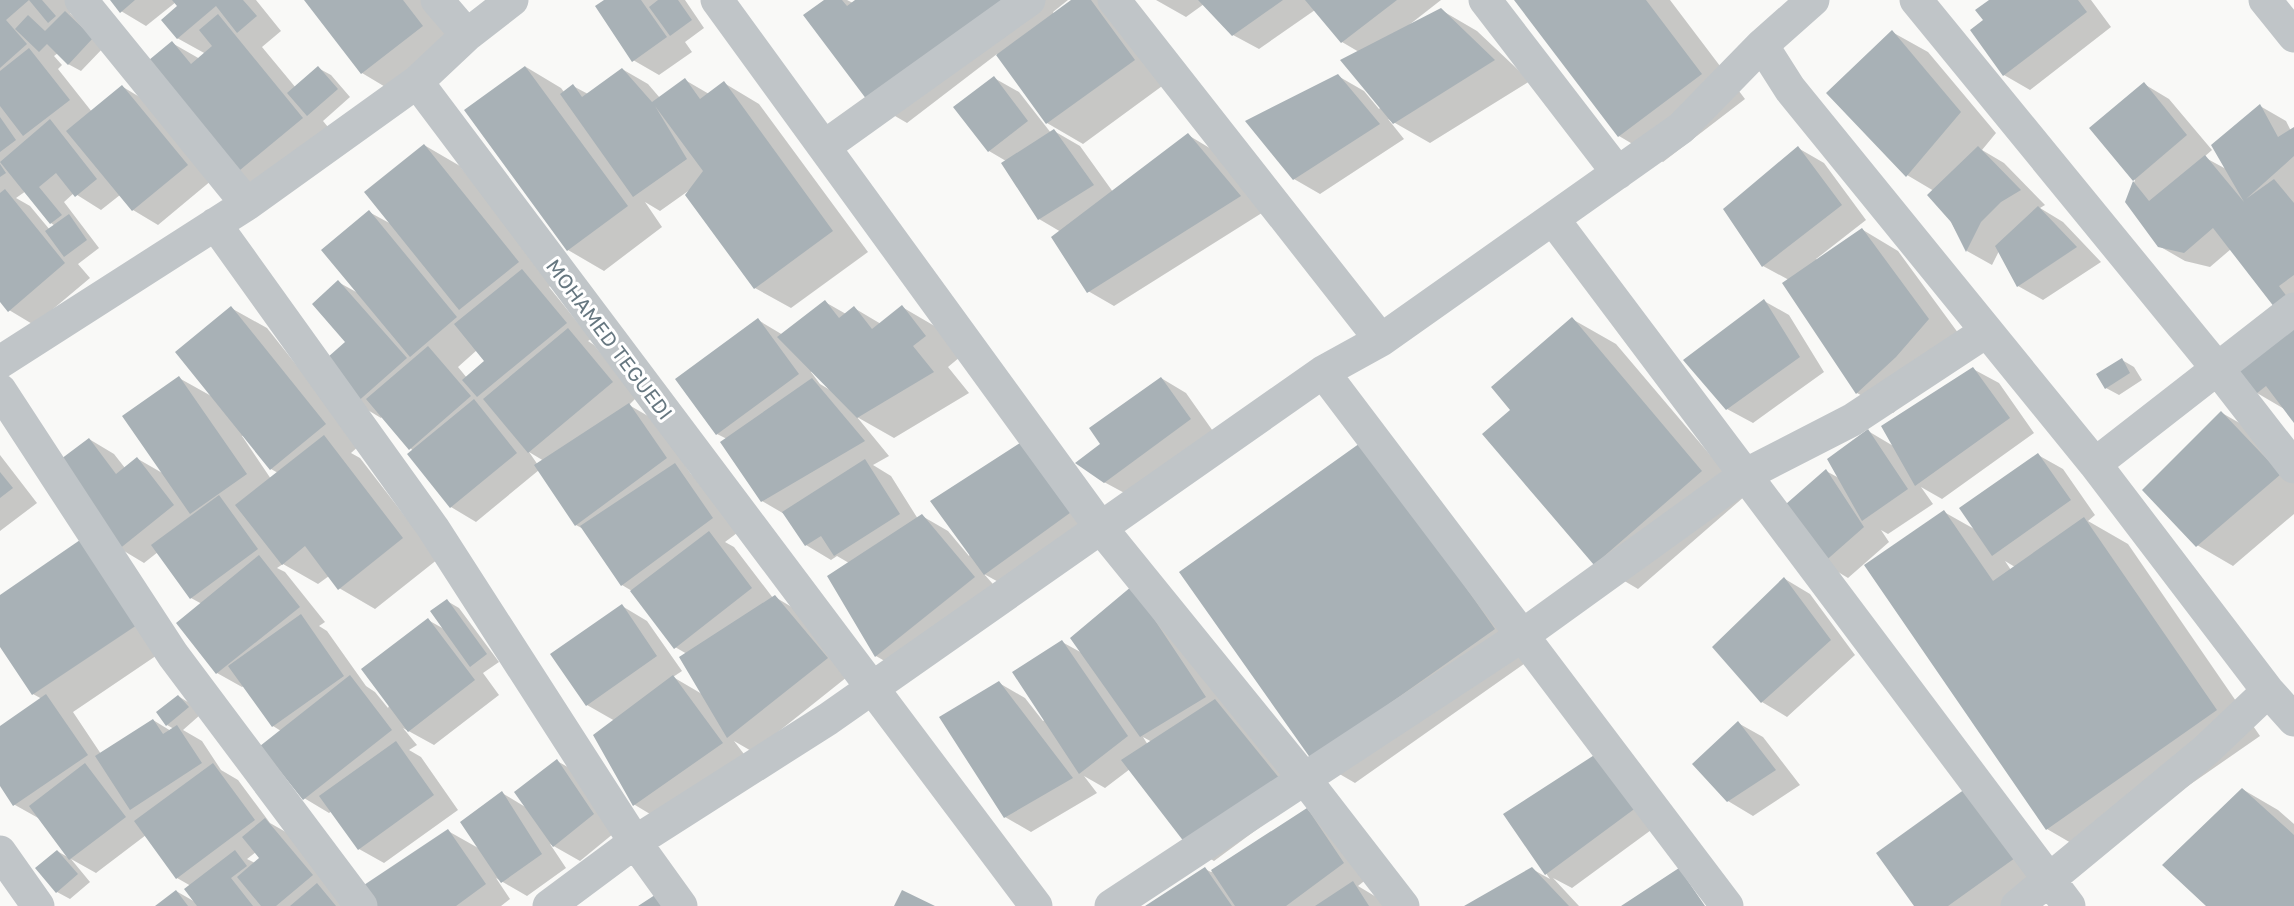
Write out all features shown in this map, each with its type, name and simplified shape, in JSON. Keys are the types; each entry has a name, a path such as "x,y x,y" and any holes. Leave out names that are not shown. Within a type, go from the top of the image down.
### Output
{"street":[{"path":"81,0 247,204"},
{"path":"437,0 467,35"},
{"path":"4,350 247,204 417,82 467,35 512,0"},
{"path":"717,0 1101,528 1304,778 1403,906"},
{"path":"825,146 1029,0"},
{"path":"1114,0 1381,340"},
{"path":"1485,0 1618,172"},
{"path":"549,906 635,842 828,719 1323,372 1381,340 1681,128 1762,45 1813,0"},
{"path":"1916,0 2217,368 2294,467"},
{"path":"2265,0 2294,36"},
{"path":"1762,45 1790,89 2095,464 2268,691 2294,720"},
{"name":"MOHAMED TEGUEDI","path":"417,82 1036,906"},
{"path":"1553,219 2069,906"},
{"path":"215,224 433,528 635,842 681,906"},
{"path":"2095,464 2294,309"},
{"path":"1110,906 1522,635 1745,475 1852,420 1987,331"},
{"path":"1323,372 1727,906"},
{"path":"0,390 173,655 361,906"},
{"path":"2017,906 2206,750 2268,691"},
{"path":"0,852 38,906"}],"building":[{"path":"0,0 29,0 6,20 27,44 0,68"},
{"path":"29,0 42,0 56,16 48,23"},
{"path":"110,0 135,0 120,13"},
{"path":"172,0 243,0 257,16 237,33 216,6 177,39 161,20 177,6"},
{"path":"304,0 403,0 423,26 361,74"},
{"path":"604,0 641,0 667,37 632,62 595,6"},
{"path":"658,0 678,0 692,20 670,36 649,7"},
{"path":"824,0 842,0 847,6 855,0 1006,0 870,104 803,15"},
{"path":"1071,0 1091,0 1135,60 1046,124 996,55"},
{"path":"1198,0 1283,0 1232,36"},
{"path":"1305,0 1397,0 1341,43"},
{"path":"1514,0 1646,0 1702,74 1618,137"},
{"path":"1989,0 2078,0 2087,12 2003,76 1970,30 1983,20 1975,10"},
{"path":"1441,8 1495,60 1393,124 1340,60"},
{"path":"65,11 93,38 68,65 47,44 39,52 15,29 28,15 45,31"},
{"path":"218,14 303,118 234,175 143,65 172,41 191,64 212,46 199,30"},
{"path":"1892,30 1961,112 1906,177 1826,93"},
{"path":"29,48 70,100 23,136 0,106 0,71"},
{"path":"318,66 338,89 307,116 287,93"},
{"path":"525,66 628,206 567,251 464,110"},
{"path":"622,68 652,102 685,78 700,99 724,81 833,231 754,289 685,195 703,171 655,106 687,159 633,197 560,94 573,84 582,97"},
{"path":"1338,74 1380,124 1293,180 1245,121"},
{"path":"994,76 1028,121 988,152 953,107"},
{"path":"2144,82 2187,135 2133,181 2089,128"},
{"path":"122,85 188,165 132,211 66,131"},
{"path":"2260,104 2278,137 2294,127 2294,156 2246,199 2274,179 2294,203 2294,275 2279,286 2291,302 2278,312 2213,228 2184,253 2158,247 2125,202 2133,181 2149,201 2205,155 2244,202 2211,145"},
{"path":"0,117 16,140 0,152"},
{"path":"50,119 97,179 75,197 56,173 39,187 62,215 50,224 0,162"},
{"path":"1054,129 1094,185 1038,220 1001,163"},
{"path":"1188,133 1241,196 1087,293 1051,237"},
{"path":"424,144 519,262 459,310 364,192"},
{"path":"1798,146 1842,205 1762,267 1723,209"},
{"path":"1978,146 2021,190 2001,202 1981,222 1966,252 1951,222 1927,195"},
{"path":"0,164 6,173 0,177"},
{"path":"5,189 65,263 8,312 0,302 0,193"},
{"path":"2038,206 2077,247 2017,287 1995,246"},
{"path":"369,210 457,317 410,357 321,250"},
{"path":"69,214 87,240 64,257 45,231"},
{"path":"1862,228 1929,319 1896,357 1856,394 1782,283"},
{"path":"522,269 567,323 477,397 462,380 484,361 454,324"},
{"path":"338,280 407,358 355,404 319,365 345,342 312,304"},
{"path":"1764,299 1800,357 1726,410 1683,360"},
{"path":"825,300 839,318 854,306 872,329 902,305 926,336 913,346 934,372 857,418 777,337"},
{"path":"231,306 326,424 270,470 175,352"},
{"path":"1572,317 1702,471 1594,565 1482,434 1510,410 1491,387"},
{"path":"758,318 799,374 716,435 675,379"},
{"path":"2294,321 2294,423 2266,386 2256,394 2234,365"},
{"path":"568,328 613,382 528,453 483,399"},
{"path":"428,346 471,396 409,450 366,399"},
{"path":"2122,358 2130,373 2105,389 2096,374"},
{"path":"1973,367 2010,418 1915,486 1881,426"},
{"path":"179,376 247,474 190,514 122,416"},
{"path":"1161,377 1191,419 1104,483 1075,463 1100,444 1089,428"},
{"path":"812,378 865,441 761,502 720,442"},
{"path":"474,399 517,453 450,508 407,454"},
{"path":"629,403 667,458 575,526 534,465"},
{"path":"2221,411 2281,474 2196,547 2142,490"},
{"path":"1868,429 1908,489 1862,521 1827,459"},
{"path":"324,435 403,538 338,590 305,546 282,565 235,505"},
{"path":"89,438 116,474 137,457 174,505 118,550 53,465"},
{"path":"1363,441 1495,629 1311,759 1179,572"},
{"path":"1020,443 1074,510 984,575 930,501"},
{"path":"2038,453 2071,500 1992,556 1959,508"},
{"path":"865,459 900,514 834,556 821,536 805,546 782,512"},
{"path":"675,463 713,518 621,586 580,526"},
{"path":"1826,469 1864,527 1822,564 1786,504"},
{"path":"0,472 13,488 0,498"},
{"path":"219,495 258,549 190,599 151,545"},
{"path":"1944,510 1993,581 2084,517 2217,710 2046,830 1864,565"},
{"path":"922,514 975,577 875,657 827,576"},
{"path":"709,531 752,588 674,649 630,591"},
{"path":"80,540 137,625 32,695 0,647 0,595"},
{"path":"259,555 300,607 216,674 176,623"},
{"path":"1784,577 1831,640 1761,703 1712,647"},
{"path":"1132,586 1206,697 1140,737 1070,638"},
{"path":"775,595 828,658 727,738 679,657"},
{"path":"447,599 487,654 470,667 430,611"},
{"path":"622,604 657,656 586,706 550,654"},
{"path":"301,614 344,676 272,727 228,666"},
{"path":"428,618 475,680 408,732 361,669"},
{"path":"1062,640 1128,736 1079,774 1012,672"},
{"path":"350,675 392,730 303,800 260,746"},
{"path":"673,675 723,743 633,806 593,735"},
{"path":"999,681 1073,778 1004,818 939,717"},
{"path":"46,694 88,755 13,806 0,786 0,726"},
{"path":"178,695 189,707 166,726 156,712"},
{"path":"1215,699 1280,779 1188,847 1121,760"},
{"path":"153,719 163,734 177,725 202,763 130,810 95,756"},
{"path":"1738,721 1776,770 1727,802 1692,764"},
{"path":"396,741 434,795 358,850 319,796"},
{"path":"1599,752 1637,807 1545,875 1503,814"},
{"path":"557,759 594,814 553,847 514,792"},
{"path":"85,763 126,817 69,860 29,806"},
{"path":"213,763 255,820 176,879 134,821"},
{"path":"2242,788 2294,835 2294,906 2206,906 2162,865"},
{"path":"1965,789 2015,858 1948,906 1914,906 1876,853"},
{"path":"502,791 542,854 501,883 460,822"},
{"path":"1307,808 1344,863 1286,906 1235,906 1211,870"},
{"path":"265,818 313,875 276,906 261,906 237,877 259,858 242,837"},
{"path":"448,829 486,884 456,906 373,906 361,887"},
{"path":"57,850 78,874 56,893 35,868"},
{"path":"235,850 247,866 231,878 253,906 197,906 184,889"},
{"path":"1205,867 1232,906 1145,906"},
{"path":"1532,867 1569,906 1464,906"},
{"path":"1679,868 1705,906 1621,906"},
{"path":"1353,881 1369,906 1315,906"},
{"path":"317,883 336,906 290,906"},
{"path":"176,890 188,906 155,906"},
{"path":"902,890 935,906 894,906"},
{"path":"658,893 667,906 638,906"}]}
